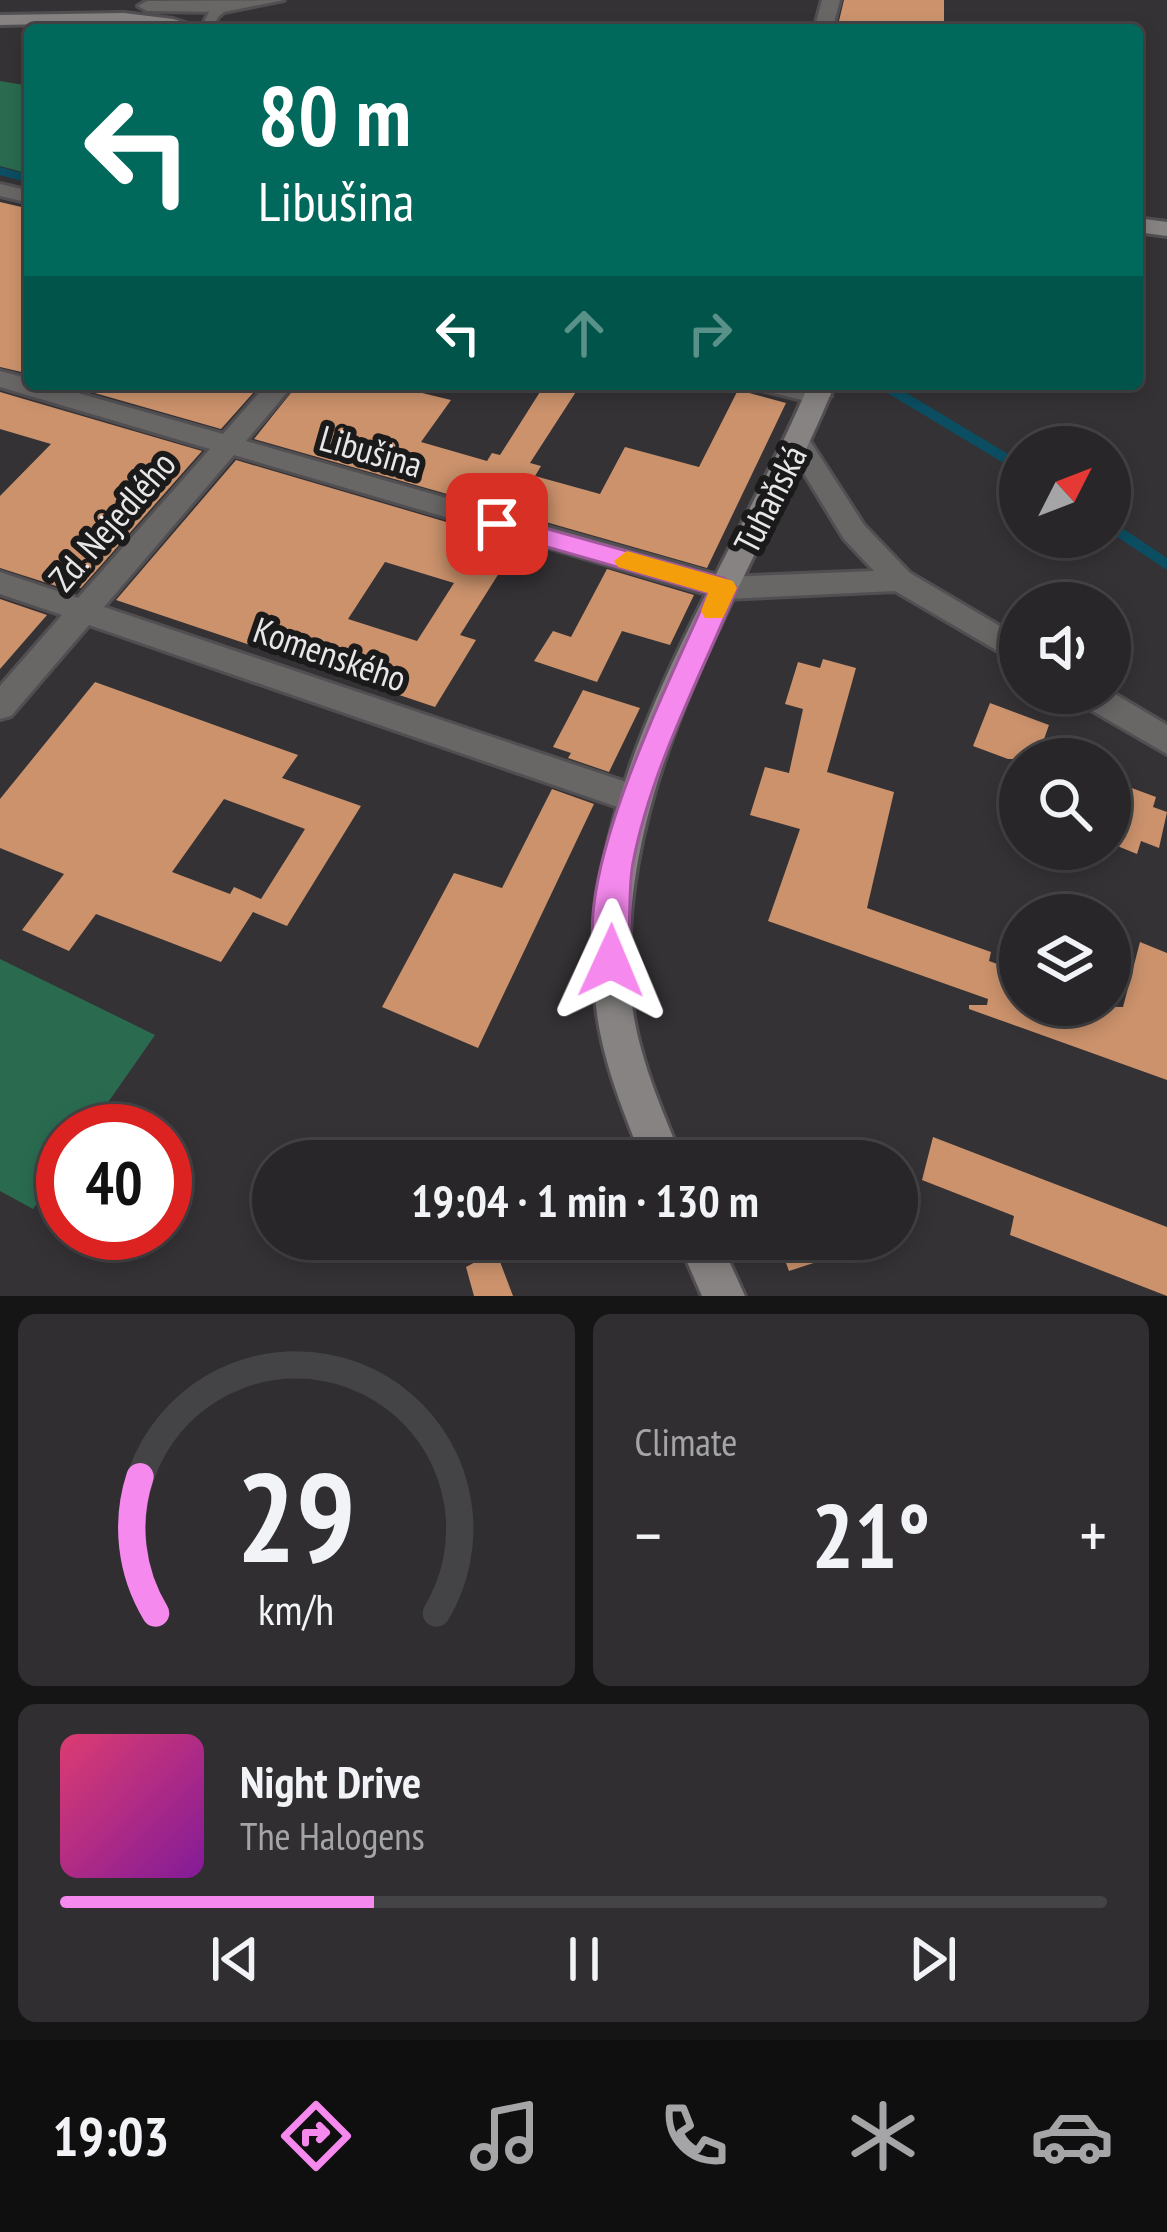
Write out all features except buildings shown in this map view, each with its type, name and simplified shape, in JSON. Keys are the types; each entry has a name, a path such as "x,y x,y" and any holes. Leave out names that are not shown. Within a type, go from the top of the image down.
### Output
{"street":[{"path":"2,22 89,4 113,20 144,7 224,8 275,0"},
{"path":"144,7 187,24"},
{"name":"Libušina","path":"36,390 724,588 901,580"},
{"name":"Zd. Nejedlého","path":"0,707 275,390"},
{"name":"Tuhaňská","path":"655,1140 630,1079 613,996 610,926 614,884 635,799 724,588 799,444 821,390"},
{"path":"799,444 854,532 901,580 999,639"},
{"name":"Komenského","path":"0,583 635,799"},
{"path":"1123,714 1167,741"},
{"path":"708,1260 724,1296"}],"lane":[{"path":"206,24 224,8"}],"green space":[{"path":"0,81 24,85 24,172 0,166"},
{"path":"0,959 155,1035 107,1104 36,1104 33,1209 0,1191"}],"waterway":[{"path":"0,171 24,177"},
{"path":"892,390 999,454"},
{"path":"1131,540 1167,564"}],"slow traffic":[{"path":"627,561 724,588 714,611"}],"route":[{"path":"497,524 724,588 635,799 617,862 611,961"}]}
